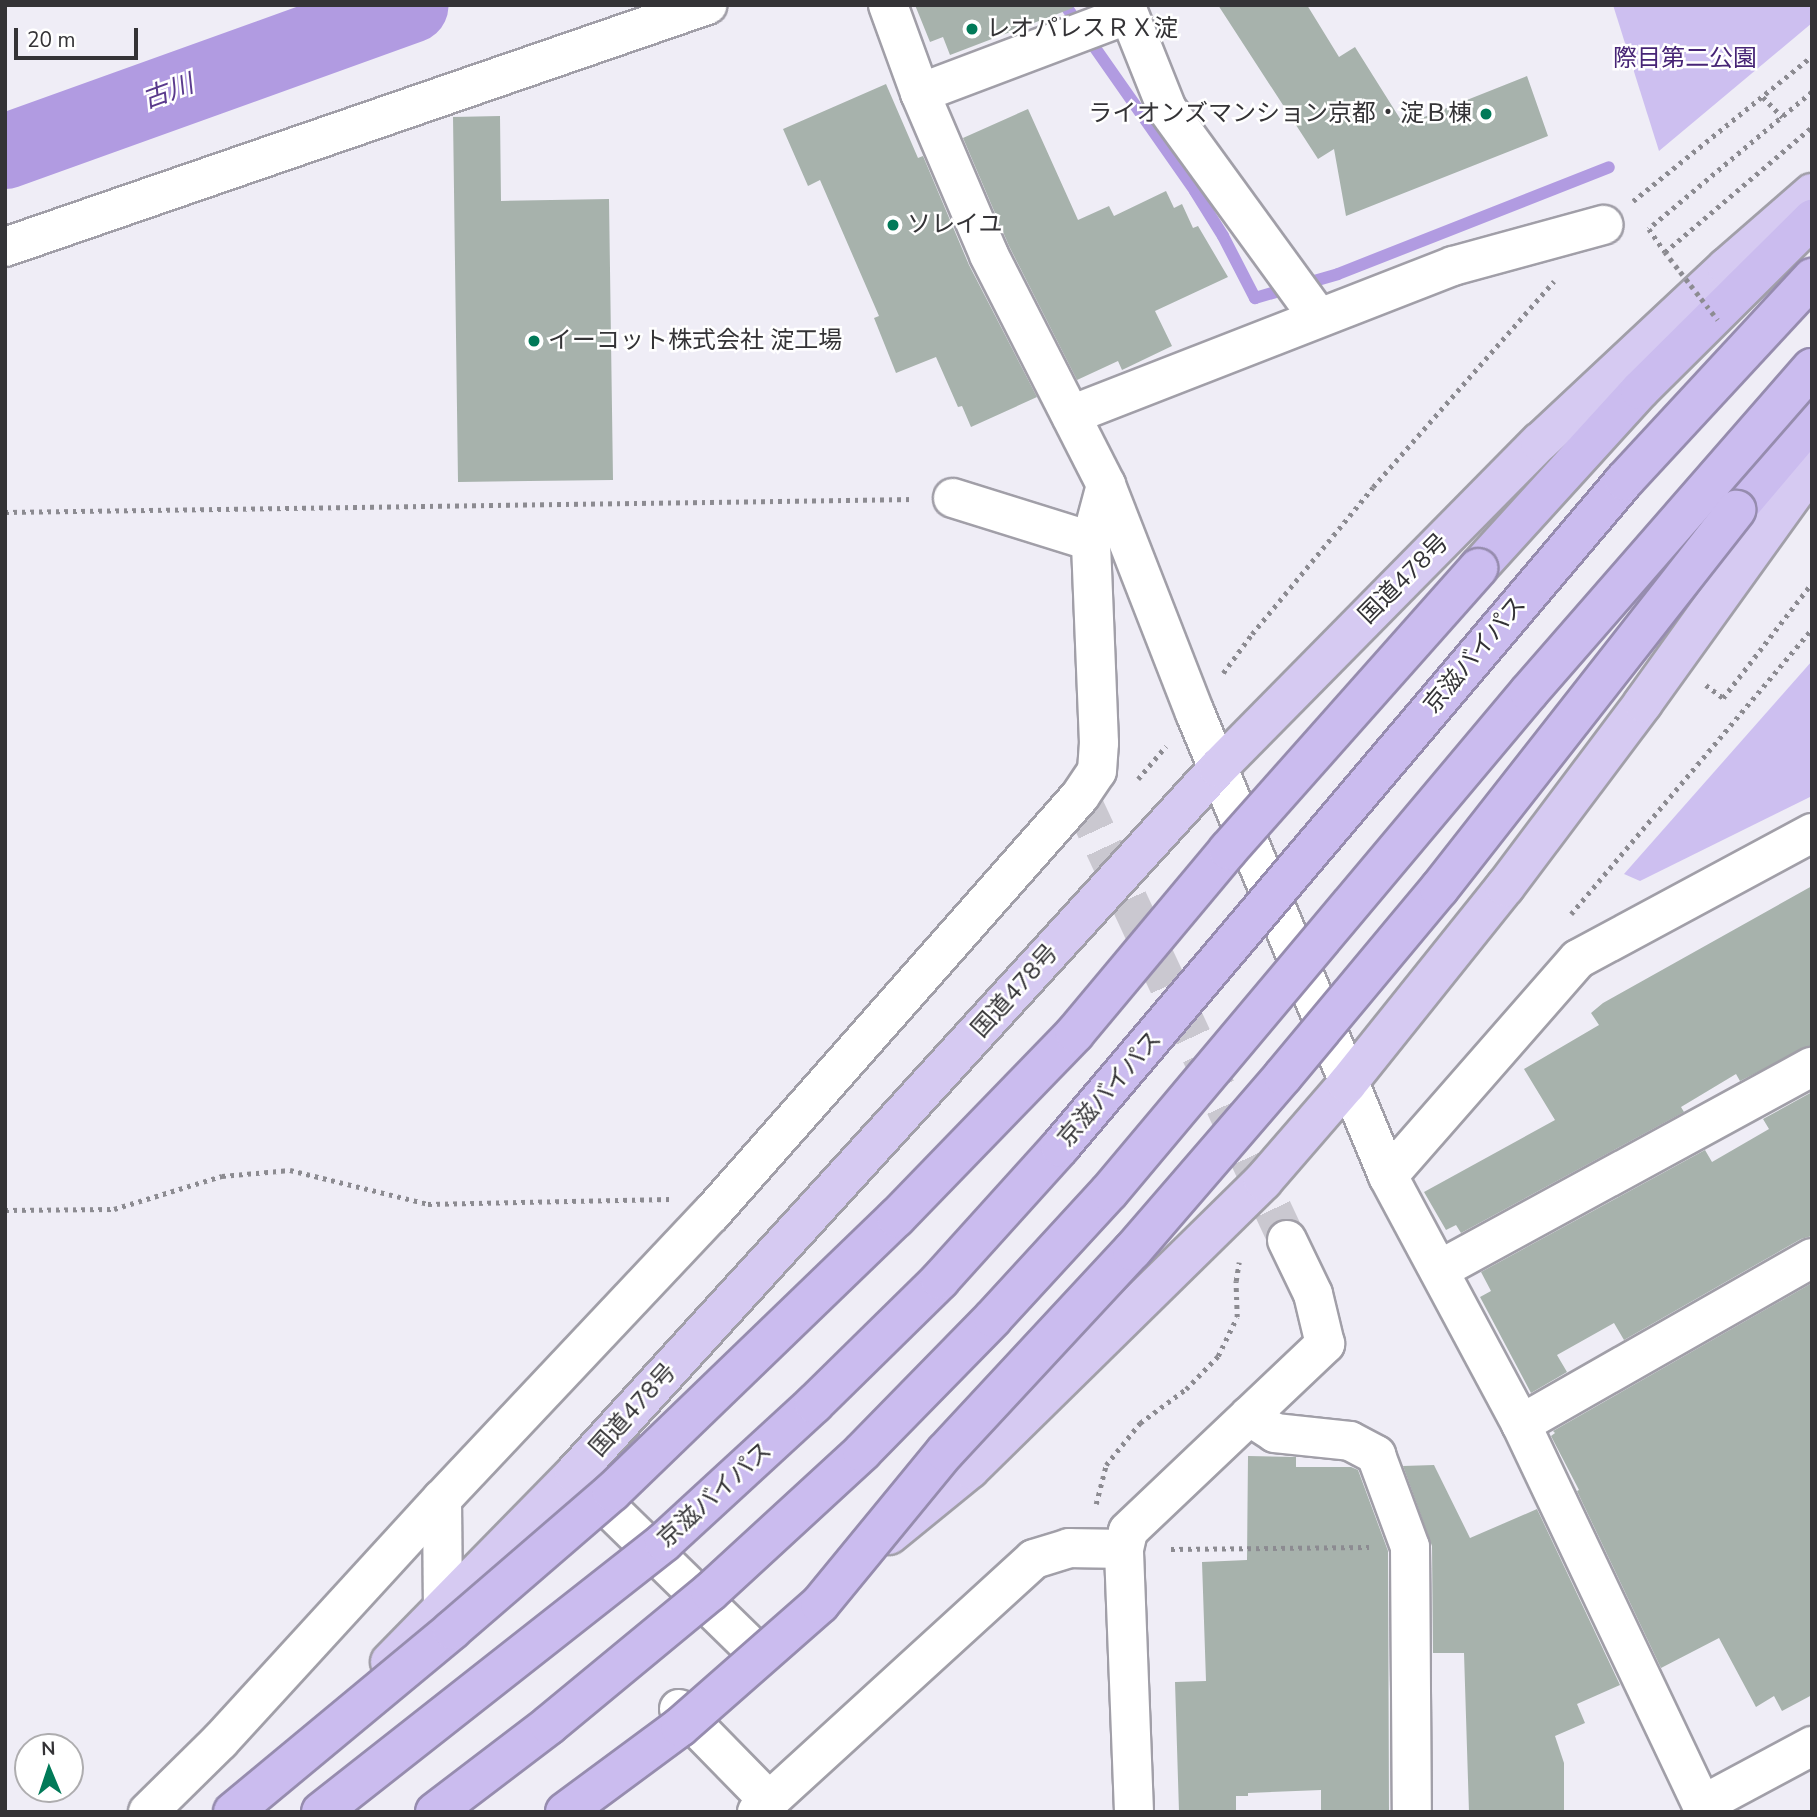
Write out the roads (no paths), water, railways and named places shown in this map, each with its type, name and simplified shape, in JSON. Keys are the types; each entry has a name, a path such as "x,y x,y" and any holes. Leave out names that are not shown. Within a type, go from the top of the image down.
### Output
{"highway":[{"name":"国道478号","path":"240,1812 443,1610 574,1474 1218,768 1540,442 1727,267 1812,193"},
{"path":"233,1812 452,1630 612,1492 896,1217 1075,1033 1238,840 1478,568 1640,390 1812,219"},
{"name":"京滋バイパス","path":"321,1812 664,1542 814,1404 940,1280 1104,1097 1624,481 1812,278"},
{"path":"435,1812 549,1726 710,1592 862,1452 993,1318 1109,1192 1529,692 1812,368"},
{"path":"565,1812 680,1727 820,1604 946,1452 1132,1251 1292,1066 1439,889 1736,510 1812,420"},
{"path":"548,1812 679,1709 970,1469 1263,1181 1347,1084 1513,876 1643,703 1812,468"}],"street":[{"path":"15,245 707,5"},
{"path":"888,5 920,93 989,255 1106,485 1195,713 1347,1084 1388,1175 1521,1424 1704,1808 1812,1746"},
{"path":"920,93 1129,14 1167,109 1318,317"},
{"path":"1071,415 1453,266 1603,225"},
{"path":"148,1812 220,1741 442,1499 711,1214 1071,807 1097,771 1099,743 1091,541 1106,485"},
{"path":"953,498 1091,541"},
{"path":"1388,1175 1578,959 1812,833"},
{"path":"1438,1270 1812,1066"},
{"path":"1135,1812 1124,1549 1128,1531 1325,1344 1313,1294 1287,1240"},
{"path":"1521,1424 1812,1258"},
{"path":"1249,1416 1275,1433 1350,1441 1376,1455 1410,1547 1412,1812"},
{"path":"574,1474 751,1647"},
{"path":"442,1499 443,1610"},
{"path":"679,1709 764,1807 1034,1559 1069,1548 1124,1549"}],"waterway":[{"name":"古川","path":"5,151 410,5"},
{"path":"1065,5 1195,191 1223,236 1255,298 1338,274 1609,167"}],"tunnel":[{"path":"1080,796 1287,1240"}],"place":[{"name":"レオパレスＲＸ淀","path":"972,29"},
{"name":"ライオンズマンション京都・淀Ｂ棟","path":"1486,114"},
{"name":"ソレイユ","path":"893,225"},
{"name":"イーコット株式会社 淀工場","path":"534,341"}],"park label":[{"name":"際目第二公園","path":"1685,59"}]}
